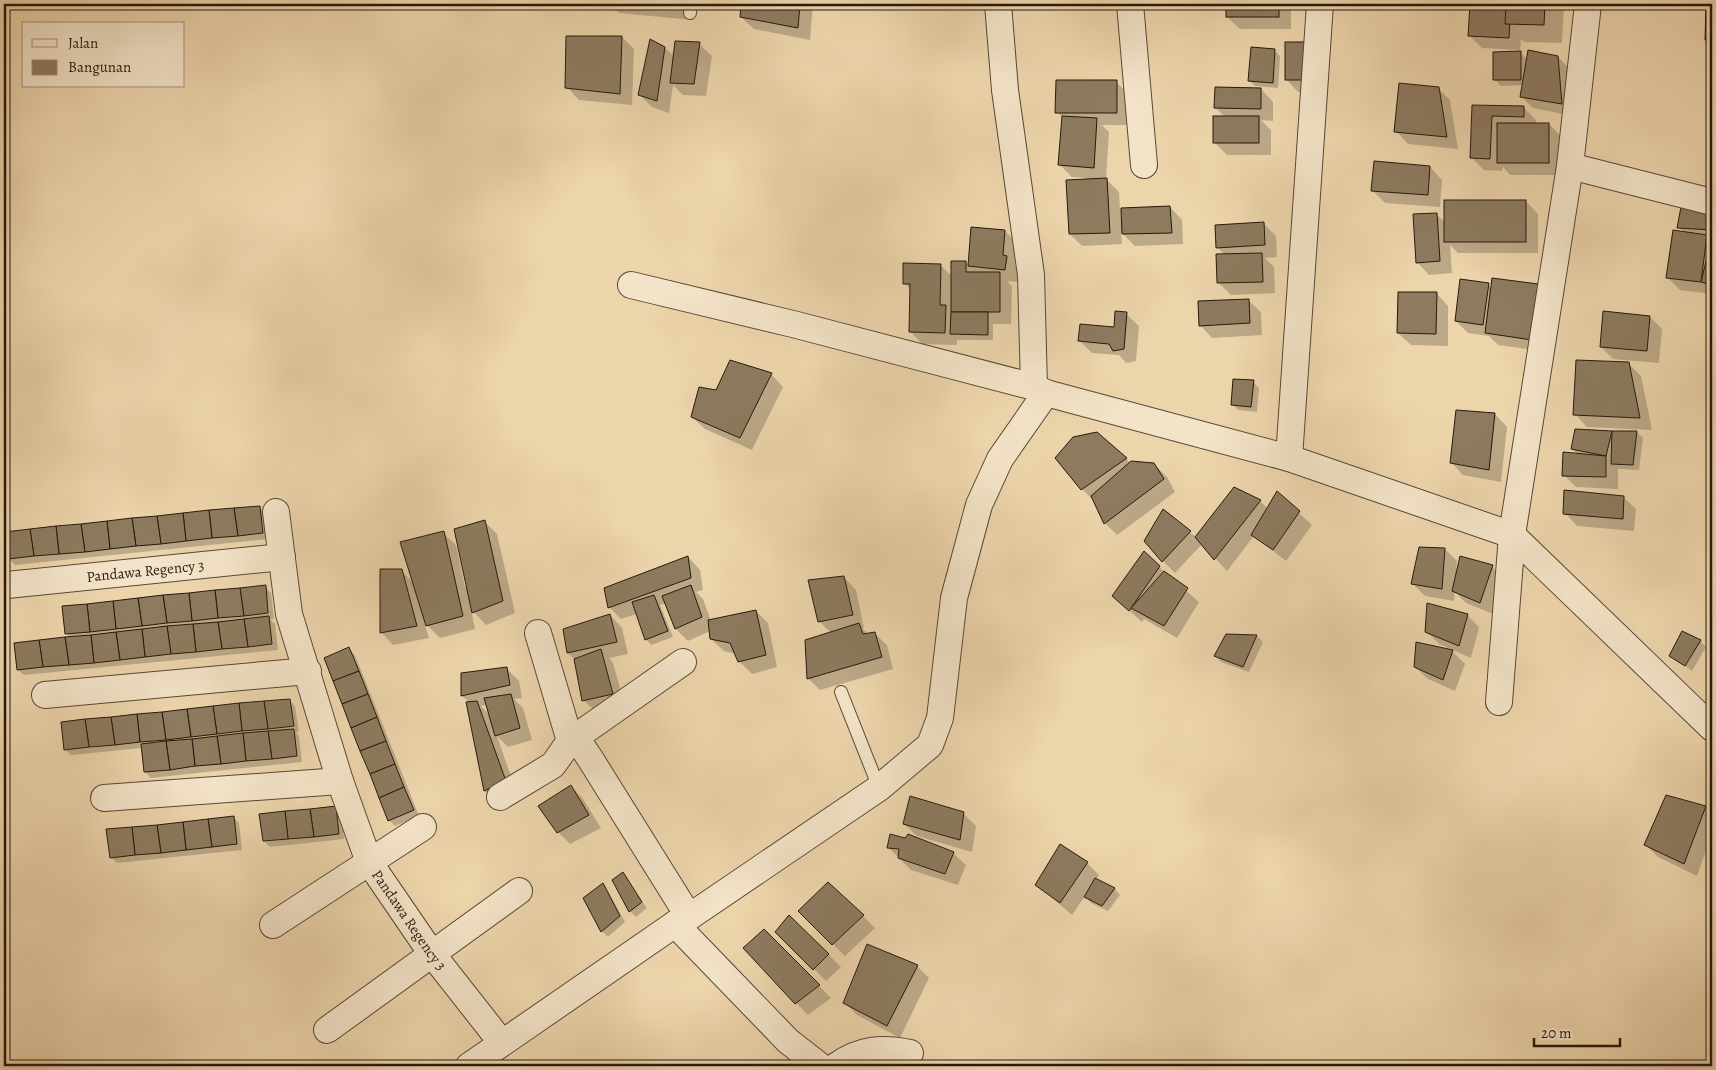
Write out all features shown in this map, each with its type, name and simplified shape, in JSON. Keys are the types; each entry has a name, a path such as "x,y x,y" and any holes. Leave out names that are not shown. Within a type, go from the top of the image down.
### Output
{"street":[{"path":"469,1066 879,788 930,745 940,718 954,598 979,505 1000,459 1040,390 1031,275 1005,90 998,4"},
{"path":"1130,4 1144,165"},
{"path":"1289,458 1320,4"},
{"path":"1499,702 1512,535 1570,166 1588,4"},
{"path":"1570,166 1712,202"},
{"path":"631,285 793,324 1289,458 1512,535 1712,728"},
{"name":"Pandawa Regency 3","path":"276,512 289,614 308,671 340,781 369,862 432,954 502,1044"},
{"name":"Pandawa Regency 3","path":"7,584 282,557"},
{"path":"538,633 570,742 582,748 591,760 682,921 788,1041 820,1066"},
{"path":"500,797 552,765 570,742 683,662"},
{"path":"45,695 308,671"},
{"path":"104,798 340,781"},
{"path":"273,925 423,827"},
{"path":"327,1030 519,891"},
{"path":"836,1066 850,1057 874,1049 910,1054"}],"lane":[{"path":"841,692 879,788"}],"building":[{"path":"632,4 682,4 681,8"},
{"path":"741,4 800,4 798,28 740,17"},
{"path":"1226,4 1279,4 1279,17 1226,17"},
{"path":"1470,4 1511,4 1509,38 1468,36"},
{"path":"1506,4 1545,4 1544,25 1505,24"},
{"path":"1706,4 1712,4 1712,40 1705,40"},
{"path":"566,36 622,36 620,94 565,88"},
{"path":"650,39 665,47 657,101 638,95"},
{"path":"675,41 700,42 694,84 670,83"},
{"path":"1285,42 1310,42 1310,80 1285,80"},
{"path":"1251,47 1275,49 1273,83 1248,81"},
{"path":"1528,50 1558,56 1562,104 1520,97"},
{"path":"1521,51 1521,80 1493,80 1493,52"},
{"path":"1056,80 1117,80 1117,113 1055,113"},
{"path":"1399,83 1439,87 1447,137 1394,132"},
{"path":"1215,87 1261,88 1261,109 1214,108"},
{"path":"1472,105 1524,106 1524,117 1492,116 1490,159 1470,158"},
{"path":"1062,116 1097,118 1094,168 1058,165"},
{"path":"1213,116 1259,116 1259,143 1213,143"},
{"path":"1497,123 1549,123 1549,163 1497,163"},
{"path":"1374,161 1430,166 1428,195 1371,191"},
{"path":"1107,178 1110,233 1069,234 1066,180"},
{"path":"1444,200 1526,200 1526,242 1444,242"},
{"path":"1170,206 1172,233 1122,234 1121,208"},
{"path":"1681,207 1712,211 1712,230 1677,228"},
{"path":"1437,213 1440,261 1416,263 1413,214"},
{"path":"1264,222 1265,245 1216,248 1215,225"},
{"path":"971,227 1005,230 1003,255 1007,256 1005,270 968,266"},
{"path":"1673,230 1707,235 1701,282 1666,278"},
{"path":"1712,237 1712,285 1701,282"},
{"path":"1262,253 1263,282 1217,283 1216,254"},
{"path":"951,261 966,261 966,272 1000,272 1000,312 951,312"},
{"path":"903,263 941,264 940,305 946,305 945,333 909,332 910,284 903,284"},
{"path":"1492,278 1546,285 1539,341 1485,333"},
{"path":"1460,279 1489,283 1483,325 1455,321"},
{"path":"1398,292 1437,292 1436,334 1397,333"},
{"path":"1249,299 1250,323 1199,326 1198,301"},
{"path":"1115,311 1127,312 1124,349 1113,351 1109,344 1078,341 1080,324 1114,327"},
{"path":"1603,311 1650,316 1647,351 1600,347"},
{"path":"951,312 988,312 988,335 950,334"},
{"path":"730,360 772,373 740,438 691,417 699,387 716,390"},
{"path":"1576,360 1629,362 1640,418 1573,415"},
{"path":"1233,379 1254,380 1251,407 1231,405"},
{"path":"1456,410 1495,413 1489,470 1450,463"},
{"path":"1575,429 1612,431 1606,456 1571,449"},
{"path":"1612,431 1637,431 1633,465 1611,464"},
{"path":"1097,432 1127,458 1081,490 1055,458 1073,437"},
{"path":"1563,452 1606,456 1606,477 1562,476"},
{"path":"1131,461 1154,463 1164,479 1104,524 1091,496"},
{"path":"1234,487 1261,500 1214,560 1195,537"},
{"path":"1564,490 1624,496 1623,519 1563,514"},
{"path":"1277,491 1300,511 1273,550 1251,535"},
{"path":"260,506 263,533 238,536 234,508"},
{"path":"234,508 238,536 212,538 209,510"},
{"path":"1163,509 1191,531 1162,562 1144,541"},
{"path":"209,510 212,538 186,541 183,513"},
{"path":"183,513 186,541 161,544 157,516"},
{"path":"157,516 161,544 136,546 132,518"},
{"path":"132,518 136,546 110,549 107,521"},
{"path":"485,520 503,601 472,613 454,529"},
{"path":"107,521 110,549 85,552 81,524"},
{"path":"81,524 85,552 59,554 56,526"},
{"path":"56,526 59,554 34,556 30,529"},
{"path":"30,529 34,556 8,559 5,532"},
{"path":"444,531 463,616 426,626 400,542"},
{"path":"1419,547 1445,548 1442,589 1411,584"},
{"path":"1144,551 1160,566 1129,611 1112,596"},
{"path":"688,556 691,578 608,608 604,588"},
{"path":"1460,556 1493,565 1480,603 1452,591"},
{"path":"380,569 402,569 417,626 380,633"},
{"path":"1164,571 1188,588 1164,626 1131,608"},
{"path":"844,576 853,615 818,622 808,580"},
{"path":"266,585 268,613 244,616 240,588"},
{"path":"691,585 702,617 675,629 662,596"},
{"path":"240,588 244,616 218,618 215,590"},
{"path":"215,590 218,618 192,621 189,593"},
{"path":"189,593 192,621 167,623 163,595"},
{"path":"163,595 167,623 142,626 138,598"},
{"path":"654,595 668,631 645,640 632,602"},
{"path":"138,598 142,626 116,629 113,601"},
{"path":"113,601 116,629 90,632 87,604"},
{"path":"1427,603 1468,614 1459,646 1425,632"},
{"path":"87,604 90,632 65,634 62,606"},
{"path":"756,610 766,655 738,662 730,643 710,639 708,620"},
{"path":"610,614 617,642 567,653 563,629"},
{"path":"269,616 272,644 248,647 244,619"},
{"path":"244,619 248,647 222,649 218,622"},
{"path":"218,622 222,649 196,652 193,624"},
{"path":"859,623 863,634 875,632 882,657 807,679 805,640"},
{"path":"193,624 196,652 171,654 167,626"},
{"path":"167,626 171,654 145,657 142,629"},
{"path":"142,629 145,657 120,660 116,632"},
{"path":"1682,631 1701,640 1685,666 1669,656"},
{"path":"116,632 120,660 94,663 91,635"},
{"path":"1226,634 1257,635 1243,667 1214,656"},
{"path":"91,635 94,663 69,665 65,637"},
{"path":"65,637 69,665 43,667 39,640"},
{"path":"39,640 43,667 17,670 14,643"},
{"path":"1416,642 1453,650 1443,680 1414,667"},
{"path":"349,647 359,671 333,681 324,658"},
{"path":"601,649 613,694 582,701 574,659"},
{"path":"507,667 510,685 461,696 461,673"},
{"path":"359,671 368,694 342,704 333,681"},
{"path":"368,694 377,717 351,728 342,704"},
{"path":"511,694 520,728 495,736 484,698"},
{"path":"290,699 294,726 268,729 264,701"},
{"path":"264,701 268,729 242,731 239,703"},
{"path":"477,701 506,781 484,791 466,702"},
{"path":"239,703 242,731 217,734 213,706"},
{"path":"213,706 217,734 191,737 187,709"},
{"path":"187,709 191,737 166,740 162,712"},
{"path":"162,712 166,740 140,742 137,714"},
{"path":"137,714 140,742 115,745 111,717"},
{"path":"111,717 115,745 89,747 85,719"},
{"path":"377,717 386,741 360,751 351,728"},
{"path":"85,719 89,747 64,750 61,722"},
{"path":"294,729 297,756 272,759 268,731"},
{"path":"268,731 272,759 246,761 243,733"},
{"path":"243,733 246,761 221,764 217,736"},
{"path":"217,736 221,764 195,766 192,739"},
{"path":"192,739 195,766 170,770 166,741"},
{"path":"166,741 170,770 144,772 141,744"},
{"path":"386,741 395,764 370,774 360,751"},
{"path":"395,764 404,787 379,798 370,774"},
{"path":"571,785 589,815 557,833 538,806"},
{"path":"404,787 414,810 388,821 379,798"},
{"path":"1666,795 1706,806 1684,864 1644,845"},
{"path":"910,796 964,812 960,840 903,824"},
{"path":"336,806 339,834 314,837 310,809"},
{"path":"310,809 314,837 288,839 285,811"},
{"path":"285,811 288,839 263,841 259,814"},
{"path":"234,816 237,844 212,847 208,819"},
{"path":"208,819 212,847 186,850 183,822"},
{"path":"183,822 186,850 161,853 157,825"},
{"path":"157,825 161,853 135,855 132,827"},
{"path":"132,827 135,855 110,858 106,829"},
{"path":"890,834 905,838 908,834 954,852 945,874 898,858 899,849 887,848"},
{"path":"1060,844 1088,862 1060,903 1035,885"},
{"path":"623,872 642,902 629,912 612,880"},
{"path":"1095,878 1115,888 1102,906 1084,897"},
{"path":"828,882 864,915 832,945 798,911"},
{"path":"603,883 620,916 601,932 583,898"},
{"path":"789,915 829,954 813,970 775,932"},
{"path":"764,929 820,985 795,1004 743,948"},
{"path":"867,944 918,965 887,1026 843,1003"}]}
